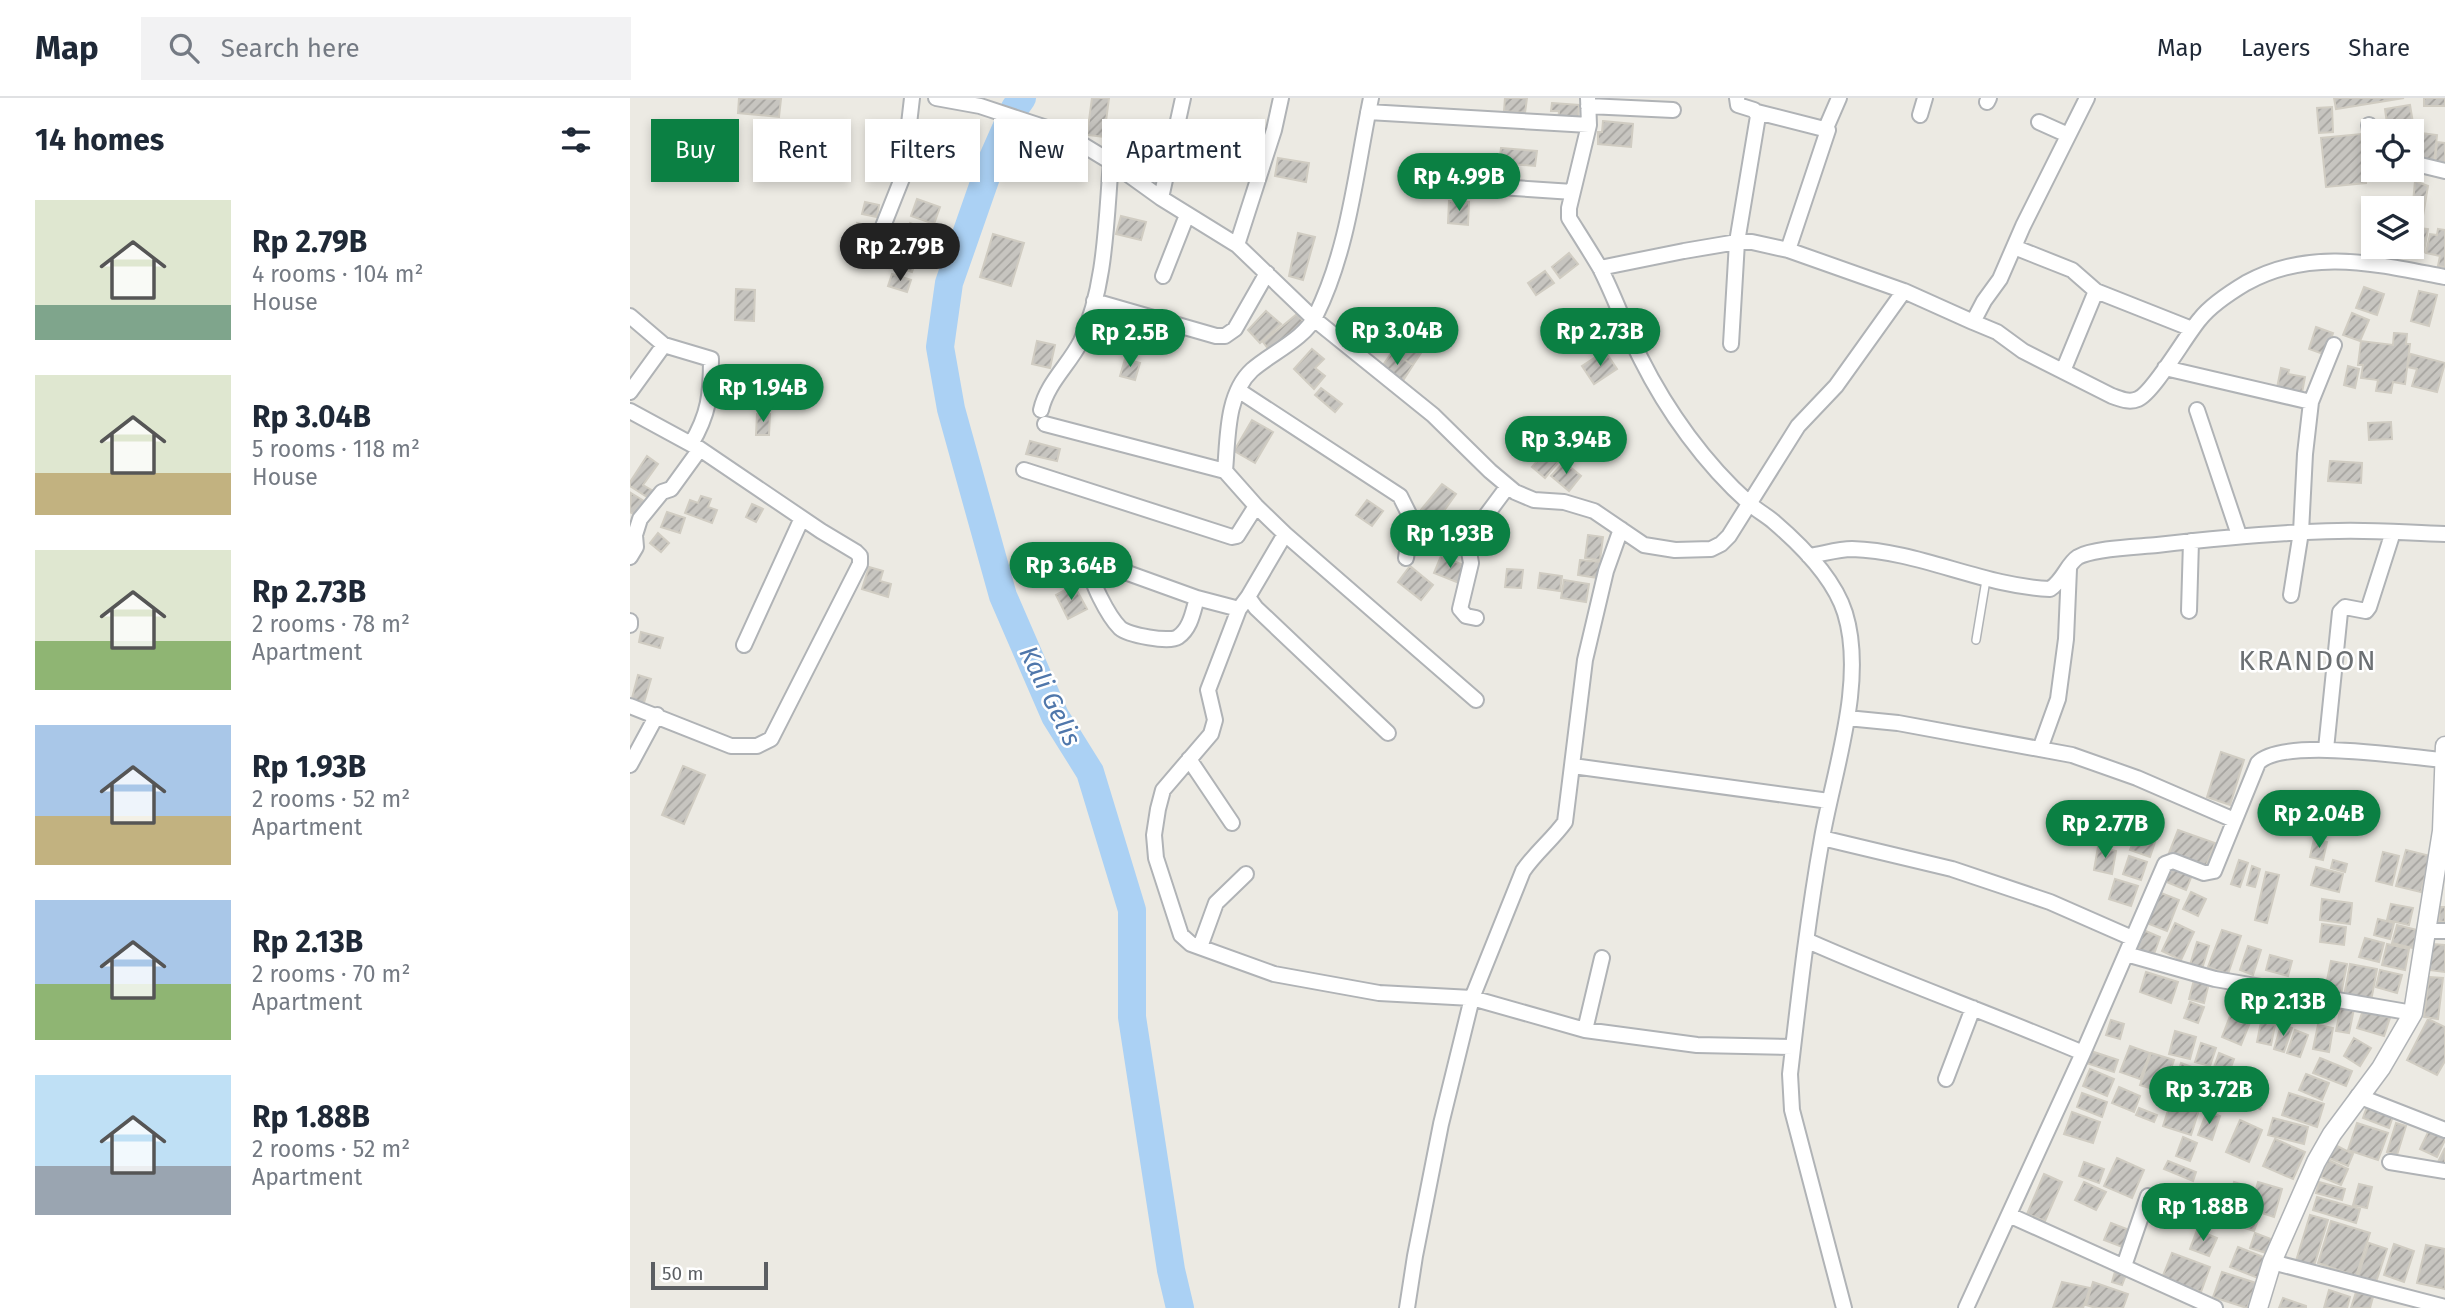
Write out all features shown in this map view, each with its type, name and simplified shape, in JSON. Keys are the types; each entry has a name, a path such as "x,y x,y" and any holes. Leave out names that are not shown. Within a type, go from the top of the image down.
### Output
{"street":[{"path":"870,259 903,176 912,98"},
{"path":"936,98 956,99 1023,119 1065,134 1102,157"},
{"path":"1161,198 1183,98"},
{"path":"1237,245 1274,131 1281,98"},
{"path":"1737,98 1738,105 1757,112 1826,128"},
{"path":"1788,250 1828,133 1826,128 1839,98"},
{"path":"1920,116 1925,98"},
{"path":"1973,322 2000,279 2087,98"},
{"path":"1673,110 1588,102 1589,125 1569,218 1600,268 1641,361 1676,417 1711,466 1809,556 1833,589 1845,612 1850,635 1851,667 1847,718 1822,838 1790,1074 1792,1110 1844,1308"},
{"path":"1225,471 1229,431 1238,390 1251,371 1286,346 1314,319 1329,287 1345,227 1370,105 1589,125"},
{"path":"1731,344 1737,242 1756,136 1757,112"},
{"path":"2039,122 2068,135"},
{"path":"2424,166 2445,170"},
{"path":"1109,182 1104,242 1094,301 1080,342 1044,398 1043,417 1225,471 1285,534 1476,700"},
{"path":"1139,182 1237,245 1314,319 1433,415 1515,492 1534,500 1564,502 1594,511 1644,545 1675,550 1711,549 1729,536 1798,426 1836,386 1904,291"},
{"path":"1484,186 1573,192"},
{"path":"1163,276 1187,215"},
{"path":"1600,268 1737,242 1752,242 1788,250 1904,291 1997,332 2023,351 2127,401 2142,397 2201,317 2247,282 2304,263 2353,260 2445,276"},
{"path":"2014,247 2072,270 2096,291 2192,329"},
{"path":"1094,301 1225,336 1235,329 1267,273"},
{"path":"2063,371 2096,291"},
{"path":"630,316 664,345 711,359 709,402 695,446 672,488 662,492 640,519 635,535 636,547 630,557"},
{"path":"630,392 664,345"},
{"path":"2291,595 2301,532 2311,402 2334,345"},
{"path":"2165,368 2311,402"},
{"path":"1238,390 1400,496 1412,520 1406,558"},
{"path":"2197,410 2239,535"},
{"path":"630,411 695,446 860,556 860,564 771,739 757,747 731,746 630,706"},
{"path":"1024,470 1232,537 1237,536 1256,506"},
{"path":"1476,618 1466,616 1460,609 1471,563 1468,546 1476,530 1508,486"},
{"path":"744,645 802,518"},
{"path":"1407,1308 1441,1124 1472,998 1523,871 1532,857 1555,836 1565,822 1585,660 1606,571 1620,529"},
{"path":"1809,556 1849,549 1883,552 1986,580 2050,589 2061,582 2078,557 2108,550 2239,535 2301,532 2445,534"},
{"path":"2326,749 2340,612 2345,607 2366,611 2369,607 2393,533"},
{"path":"1285,534 1239,609 1208,690 1215,720 1211,734 1163,790 1154,835 1157,858 1181,935 1191,944 1273,974 1379,993 1472,998 1585,1030 1698,1045 1793,1047"},
{"path":"2189,611 2191,541"},
{"path":"1197,598 1187,627 1176,639 1166,640 1131,633 1123,630 1113,618 1091,580 1090,564 1098,562 1197,598 1239,609"},
{"path":"2040,749 2058,699 2066,639 2070,567"},
{"path":"1248,597 1256,608 1388,733"},
{"path":"630,765 657,715"},
{"path":"1847,718 1898,723 2091,761 2234,820"},
{"path":"1966,1308 2083,1053 2165,864 2172,861 2204,873 2214,871 2262,758 2281,752 2326,749 2444,753 2442,831 2413,1013 2381,1068 2358,1096 2316,1162 2272,1262 2258,1308"},
{"path":"1189,759 1232,823"},
{"path":"1573,766 1829,801"},
{"path":"1822,838 1952,869 2050,902 2132,938"},
{"path":"1200,947 1216,903 1246,874"},
{"path":"2425,931 2445,931"},
{"path":"1808,941 2083,1053"},
{"path":"2126,954 2215,979 2413,1013"},
{"path":"1585,1030 1602,958"},
{"path":"1946,1079 1973,1008"},
{"path":"2358,1096 2445,1130"},
{"path":"2390,1162 2445,1171"},
{"path":"2123,1266 2148,1196"},
{"path":"2009,1215 2215,1308"},
{"path":"2272,1262 2445,1307"}],"lane":[{"path":"1976,640 1986,580"}],"building":[{"path":"739,98 781,99 779,117 738,113"},
{"path":"1092,98 1109,98 1106,119 1102,119 1102,137 1088,135"},
{"path":"1505,98 1527,98 1525,113 1504,111"},
{"path":"2334,98 2404,98 2336,109"},
{"path":"2424,98 2445,98 2445,106 2424,106"},
{"path":"1552,103 1579,105 1578,124 1558,122 1559,111 1551,111"},
{"path":"2410,105 2412,119 2386,119 2385,109"},
{"path":"2332,107 2333,132 2319,133 2317,108"},
{"path":"1603,121 1633,124 1631,147 1598,144 1598,132 1602,132"},
{"path":"2424,133 2437,135 2434,164 2424,163"},
{"path":"2361,134 2361,182 2366,183 2326,187 2321,138"},
{"path":"2437,142 2445,143 2445,164 2435,163"},
{"path":"1501,148 1537,151 1535,166 1499,163"},
{"path":"1278,158 1309,163 1306,182 1275,176"},
{"path":"2415,182 2428,186 2424,210 2424,196 2414,196"},
{"path":"917,199 940,207 934,224 911,216"},
{"path":"1449,201 1469,202 1468,225 1448,223"},
{"path":"865,202 879,205 877,217 862,214"},
{"path":"1121,216 1146,222 1141,240 1116,234"},
{"path":"857,223 874,227 871,239 854,235"},
{"path":"910,223 923,228 920,236 906,231"},
{"path":"2424,228 2428,229 2424,252"},
{"path":"2438,229 2445,230 2445,267 2438,266 2440,256 2426,253 2430,234 2437,235"},
{"path":"1298,233 1315,237 1303,280 1289,276"},
{"path":"993,234 1024,243 1011,286 980,277"},
{"path":"906,239 922,243 919,255 903,251"},
{"path":"1569,253 1578,264 1560,278 1552,267"},
{"path":"899,257 915,263 912,272 896,267"},
{"path":"1545,271 1554,283 1536,295 1528,283"},
{"path":"892,274 911,280 907,292 888,286"},
{"path":"2364,287 2384,294 2377,315 2356,308"},
{"path":"736,289 755,290 754,321 735,320"},
{"path":"2419,291 2437,295 2429,326 2411,321"},
{"path":"1266,311 1281,324 1260,343 1248,330"},
{"path":"2352,313 2369,320 2360,341 2343,335"},
{"path":"1297,314 1304,322 1269,350 1263,342"},
{"path":"1410,325 1431,338 1413,365 1392,352"},
{"path":"2316,327 2333,333 2326,355 2309,349"},
{"path":"2394,333 2407,334 2406,344 2410,344 2405,384 2393,382 2391,393 2376,391 2378,380 2361,378 2363,365 2358,365 2361,341 2393,345"},
{"path":"1037,341 1055,345 1050,368 1032,364"},
{"path":"1312,349 1324,359 1315,368 1325,376 1314,389 1294,369"},
{"path":"1605,351 1617,369 1594,384 1582,366"},
{"path":"1392,352 1413,365 1402,382 1381,368"},
{"path":"2411,354 2445,363 2437,392 2412,386 2417,369 2407,367"},
{"path":"1125,359 1140,363 1135,380 1120,376"},
{"path":"2348,366 2359,369 2355,388 2344,385"},
{"path":"2281,368 2289,370 2288,374 2305,377 2301,398 2276,393"},
{"path":"731,373 751,374 749,394 730,393"},
{"path":"758,379 786,381 785,392 757,390"},
{"path":"1321,388 1342,404 1335,412 1315,395"},
{"path":"757,414 770,414 769,435 756,435"},
{"path":"1252,420 1273,432 1255,463 1234,451"},
{"path":"2391,422 2392,439 2369,440 2368,423"},
{"path":"1030,441 1060,449 1057,461 1026,454"},
{"path":"1553,443 1565,454 1545,478 1532,467"},
{"path":"647,456 658,464 643,485 655,492 650,499 630,486"},
{"path":"2330,461 2362,463 2361,483 2328,481"},
{"path":"1564,462 1581,476 1569,491 1551,476"},
{"path":"1442,484 1456,494 1436,522 1420,511"},
{"path":"631,493 644,501 635,515 630,512"},
{"path":"701,496 711,499 708,507 717,510 712,523 685,513 690,500 698,503"},
{"path":"1367,500 1383,511 1372,526 1356,515"},
{"path":"752,504 763,509 756,522 746,517"},
{"path":"667,512 685,518 680,533 661,527"},
{"path":"658,533 669,543 661,552 650,543"},
{"path":"1588,535 1603,537 1600,560 1585,558"},
{"path":"1441,556 1466,566 1459,583 1434,573"},
{"path":"1580,560 1601,562 1598,578 1578,575"},
{"path":"1410,566 1433,585 1421,600 1398,582"},
{"path":"869,567 883,571 880,581 891,584 888,597 862,589"},
{"path":"1507,569 1523,570 1521,588 1505,587"},
{"path":"1540,573 1562,576 1560,591 1538,588"},
{"path":"1564,580 1589,584 1586,602 1561,598"},
{"path":"1074,585 1087,609 1068,619 1056,595"},
{"path":"641,632 663,638 660,648 639,642"},
{"path":"638,675 651,679 643,706 631,702"},
{"path":"2221,752 2244,760 2230,805 2207,797"},
{"path":"683,766 705,775 684,824 662,815"},
{"path":"2178,830 2215,843 2206,866 2169,853"},
{"path":"2137,832 2156,839 2150,857 2130,850"},
{"path":"2314,839 2327,842 2323,860 2310,857"},
{"path":"2098,847 2116,851 2112,874 2094,870"},
{"path":"2406,850 2430,856 2421,892 2396,886"},
{"path":"2383,852 2399,856 2392,885 2376,881"},
{"path":"2129,856 2147,862 2141,880 2123,874"},
{"path":"2239,860 2248,863 2240,887 2231,884"},
{"path":"2333,860 2347,864 2345,872 2331,868"},
{"path":"2170,866 2192,875 2186,890 2164,881"},
{"path":"2252,866 2260,869 2255,887 2247,885"},
{"path":"2316,867 2343,874 2339,892 2311,885"},
{"path":"2266,872 2279,875 2267,923 2255,920"},
{"path":"2115,879 2138,886 2131,906 2109,899"},
{"path":"2156,891 2179,900 2167,931 2144,922"},
{"path":"2191,892 2206,899 2198,916 2183,909"},
{"path":"2322,899 2352,903 2350,924 2320,920"},
{"path":"2391,904 2413,908 2409,925 2387,920"},
{"path":"2440,907 2445,907 2445,922 2439,921"},
{"path":"2378,919 2394,923 2390,939 2374,935"},
{"path":"2175,923 2194,932 2181,960 2162,951"},
{"path":"2322,924 2346,927 2344,945 2320,942"},
{"path":"2397,925 2417,930 2413,948 2392,943"},
{"path":"2141,929 2160,937 2153,957 2134,949"},
{"path":"2222,930 2241,936 2228,974 2208,967"},
{"path":"2365,938 2384,943 2379,962 2359,957"},
{"path":"2197,942 2209,946 2202,969 2190,965"},
{"path":"2387,944 2409,949 2405,970 2382,965"},
{"path":"2432,944 2445,945 2445,972 2429,970"},
{"path":"2248,946 2261,950 2253,975 2240,970"},
{"path":"2270,955 2292,961 2288,976 2266,970"},
{"path":"2331,961 2347,964 2341,994 2325,990"},
{"path":"2350,964 2377,969 2371,1001 2344,996"},
{"path":"2380,970 2402,975 2397,993 2376,987"},
{"path":"2146,972 2178,982 2171,1003 2140,992"},
{"path":"2429,977 2443,978 2438,1019 2424,1017"},
{"path":"2194,980 2209,983 2204,1003 2189,999"},
{"path":"2300,994 2316,999 2309,1022 2293,1017"},
{"path":"2190,1002 2204,1007 2198,1023 2184,1018"},
{"path":"2235,1003 2255,1010 2241,1045 2222,1037"},
{"path":"2341,1006 2354,1009 2349,1033 2336,1031"},
{"path":"2363,1010 2390,1018 2384,1036 2357,1028"},
{"path":"2428,1019 2445,1027 2445,1061 2437,1075 2407,1060"},
{"path":"2111,1020 2124,1024 2120,1039 2106,1035"},
{"path":"2261,1022 2275,1025 2271,1045 2257,1042"},
{"path":"2281,1025 2292,1028 2284,1052 2274,1049"},
{"path":"2318,1025 2333,1028 2329,1052 2313,1049"},
{"path":"2295,1030 2308,1035 2300,1057 2287,1053"},
{"path":"2175,1031 2196,1037 2190,1059 2169,1054"},
{"path":"2354,1038 2371,1048 2360,1066 2344,1056"},
{"path":"2201,1043 2216,1048 2210,1066 2195,1062"},
{"path":"2130,1046 2150,1053 2140,1079 2120,1072"},
{"path":"2091,1051 2118,1060 2114,1072 2086,1063"},
{"path":"2151,1053 2174,1060 2163,1092 2140,1085"},
{"path":"2219,1053 2234,1059 2228,1075 2213,1070"},
{"path":"2320,1058 2352,1071 2346,1086 2313,1073"},
{"path":"2181,1063 2208,1073 2203,1088 2176,1079"},
{"path":"2090,1069 2114,1079 2107,1096 2083,1086"},
{"path":"2306,1074 2329,1083 2322,1100 2299,1090"},
{"path":"2245,1083 2267,1092 2260,1109 2238,1100"},
{"path":"2119,1087 2140,1096 2134,1112 2112,1103"},
{"path":"2082,1093 2107,1102 2102,1117 2077,1107"},
{"path":"2289,1093 2324,1104 2317,1127 2282,1115"},
{"path":"2171,1101 2199,1110 2191,1135 2163,1126"},
{"path":"2368,1104 2394,1113 2389,1128 2363,1118"},
{"path":"2139,1108 2157,1115 2154,1122 2136,1115"},
{"path":"2207,1111 2220,1116 2212,1140 2198,1135"},
{"path":"2072,1112 2100,1122 2093,1143 2064,1134"},
{"path":"2273,1118 2308,1127 2304,1144 2268,1135"},
{"path":"2240,1120 2262,1130 2249,1162 2226,1152"},
{"path":"2357,1123 2388,1133 2378,1160 2348,1150"},
{"path":"2396,1123 2406,1126 2397,1155 2387,1152"},
{"path":"2431,1126 2445,1132 2445,1140 2437,1157 2420,1149"},
{"path":"2183,1137 2197,1143 2190,1161 2176,1156"},
{"path":"2275,1139 2305,1152 2293,1179 2263,1166"},
{"path":"2335,1145 2353,1154 2348,1166 2329,1158"},
{"path":"2445,1148 2445,1165 2438,1162"},
{"path":"2117,1158 2144,1170 2132,1198 2104,1186"},
{"path":"2328,1160 2348,1169 2341,1185 2321,1177"},
{"path":"2168,1161 2196,1172 2193,1181 2164,1169"},
{"path":"2084,1162 2104,1169 2099,1183 2079,1176"},
{"path":"2044,1174 2062,1182 2045,1221 2027,1214"},
{"path":"2084,1182 2106,1192 2096,1210 2075,1200"},
{"path":"2234,1182 2250,1187 2243,1207 2228,1202"},
{"path":"2258,1182 2282,1189 2274,1217 2250,1209"},
{"path":"2319,1182 2345,1189 2342,1200 2316,1193"},
{"path":"2359,1184 2372,1187 2367,1208 2353,1205"},
{"path":"2166,1196 2185,1204 2179,1221 2159,1212"},
{"path":"2317,1197 2360,1209 2356,1223 2313,1210"},
{"path":"2214,1206 2230,1212 2226,1223 2210,1217"},
{"path":"2240,1213 2258,1220 2254,1231 2236,1225"},
{"path":"2310,1215 2328,1220 2314,1266 2296,1261"},
{"path":"2331,1221 2370,1233 2356,1276 2318,1263"},
{"path":"2111,1223 2132,1231 2125,1248 2104,1240"},
{"path":"2197,1230 2217,1238 2209,1256 2190,1249"},
{"path":"2255,1233 2271,1239 2266,1253 2250,1248"},
{"path":"2369,1243 2387,1249 2376,1282 2358,1276"},
{"path":"2394,1244 2414,1251 2404,1282 2384,1275"},
{"path":"2426,1245 2445,1249 2445,1289 2417,1283"},
{"path":"2238,1247 2266,1258 2258,1278 2230,1267"},
{"path":"2172,1253 2210,1267 2201,1292 2162,1278"},
{"path":"2116,1268 2127,1272 2122,1285 2112,1282"},
{"path":"2222,1272 2256,1283 2247,1308 2213,1297"},
{"path":"2062,1282 2090,1288 2083,1308 2053,1308"},
{"path":"2093,1282 2128,1294 2123,1308 2096,1308 2086,1305"},
{"path":"2329,1290 2350,1297 2347,1308 2324,1308"},
{"path":"2356,1292 2373,1297 2370,1308 2351,1308"},
{"path":"2283,1298 2306,1306 2306,1308 2279,1308"}],"waterway":[{"name":"Kali Gelis","path":"1022,98 992,160 949,283 940,347 951,409 1003,596 1055,716 1090,772 1132,910 1132,1017 1171,1270 1180,1308"}],"district":[{"name":"KRANDON","path":"2308,660"}]}
